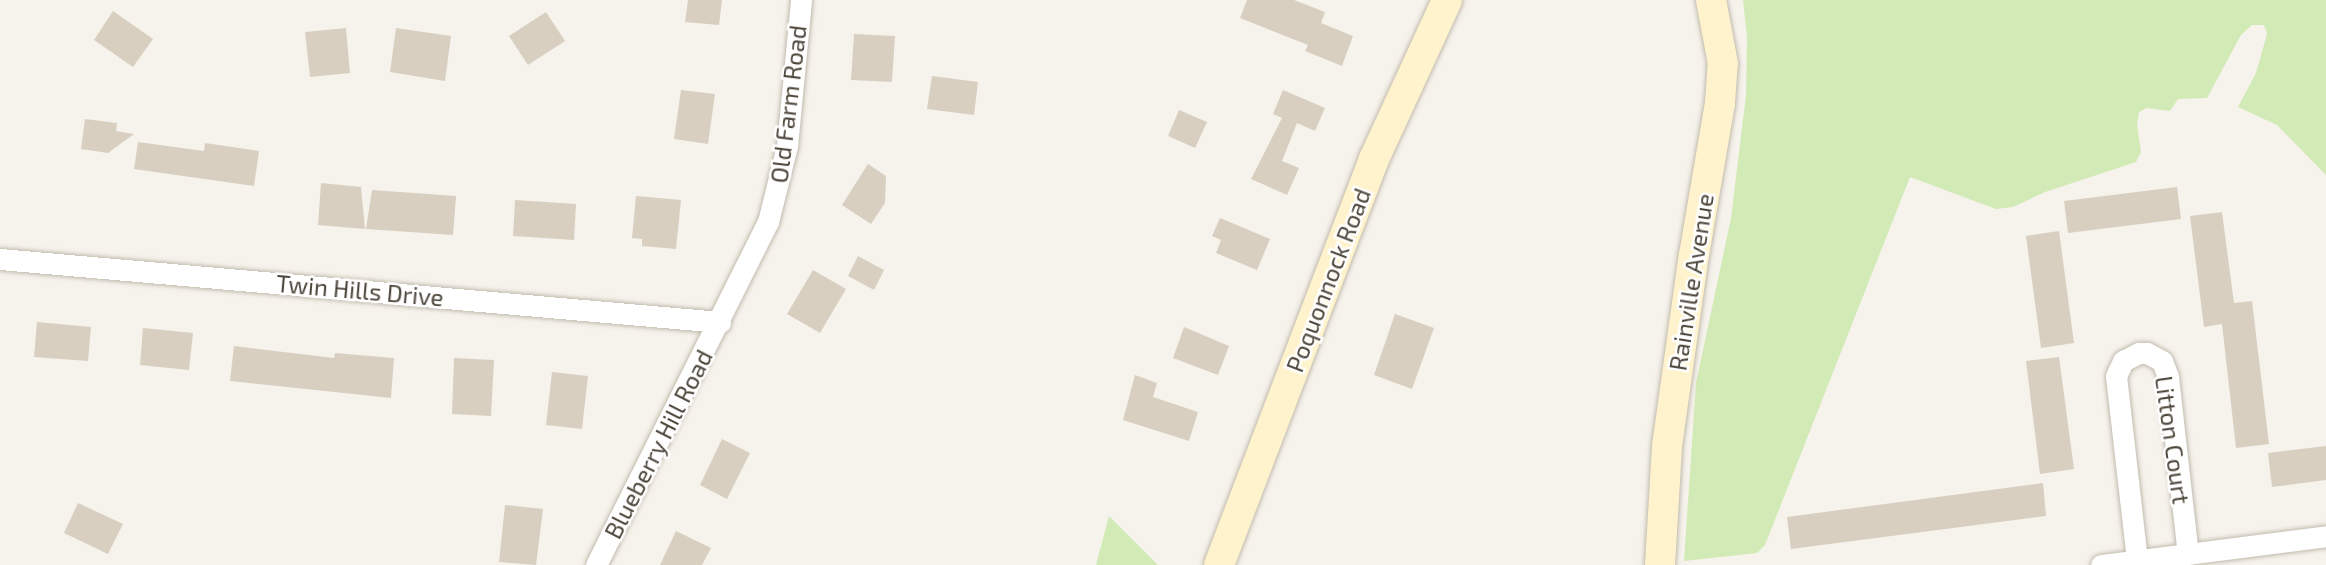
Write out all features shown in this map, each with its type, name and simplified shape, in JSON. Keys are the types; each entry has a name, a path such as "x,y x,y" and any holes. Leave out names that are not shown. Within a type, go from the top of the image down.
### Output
{"street":[{"name":"Old Farm Road","path":"720,322 768,222 779,186 787,146 801,0"},
{"name":"Poquonnock Road","path":"1219,565 1374,159 1447,0"},
{"name":"Rainville Avenue","path":"1660,565 1667,446 1694,255 1720,103 1723,64 1711,0"},
{"name":"Twin Hills Drive","path":"0,259 720,322"},
{"name":"Blueberry Hill Road","path":"596,565 720,322"},
{"name":"Litton Court","path":"2137,560 2116,376 2123,361 2138,353 2155,356 2162,361 2168,377 2188,554"},
{"path":"2101,565 2326,536"}],"green space":[{"path":"1743,0 2326,0 2326,175 2277,125 2238,107 2256,73 2267,34 2264,25 2252,25 2241,35 2207,98 2178,99 2170,111 2147,108 2139,112 2137,125 2141,152 2136,162 2045,192 2013,207 1996,209 1910,177 1765,545 1757,553 1684,561 1696,383 1731,218 1746,95 1747,37"},
{"path":"1109,516 1158,565 1096,565"}],"building":[{"path":"688,0 722,0 719,25 685,22"},
{"path":"1247,0 1294,0 1325,12 1321,23 1353,36 1342,66 1305,51 1308,45 1240,18"},
{"path":"113,11 153,39 133,67 94,40"},
{"path":"546,12 565,41 528,65 509,36"},
{"path":"346,28 350,73 310,77 305,32"},
{"path":"396,28 451,36 445,81 390,72"},
{"path":"854,34 895,36 892,82 851,80"},
{"path":"932,76 978,82 974,115 927,109"},
{"path":"681,90 715,94 708,144 674,139"},
{"path":"1283,90 1325,108 1315,131 1297,123 1282,161 1299,168 1287,195 1251,179 1282,118 1273,114"},
{"path":"1179,110 1207,122 1195,148 1168,136"},
{"path":"85,119 117,123 116,131 134,134 108,153 81,149"},
{"path":"138,142 204,151 205,143 259,151 254,186 134,169"},
{"path":"868,164 886,176 885,203 871,224 842,205"},
{"path":"321,183 361,187 365,229 318,225"},
{"path":"2177,187 2181,219 2068,233 2064,201"},
{"path":"372,190 456,196 453,235 366,229"},
{"path":"636,196 681,200 676,249 642,246 642,239 632,238"},
{"path":"515,200 576,204 574,240 513,236"},
{"path":"2222,212 2234,303 2252,301 2269,444 2236,448 2222,324 2204,327 2190,216"},
{"path":"1220,218 1270,239 1257,270 1216,253 1221,240 1212,236"},
{"path":"2059,231 2074,343 2041,348 2026,236"},
{"path":"858,256 884,270 874,290 848,276"},
{"path":"813,270 846,289 820,333 787,314"},
{"path":"1395,314 1434,328 1412,389 1374,375"},
{"path":"37,322 91,327 88,361 34,357"},
{"path":"1184,327 1229,346 1218,375 1173,358"},
{"path":"143,328 193,333 189,370 140,365"},
{"path":"234,346 334,358 335,353 394,358 391,398 230,381"},
{"path":"2059,357 2074,469 2040,474 2026,361"},
{"path":"454,358 494,360 491,416 452,414"},
{"path":"552,372 588,376 582,429 546,425"},
{"path":"1135,375 1157,383 1153,397 1198,412 1189,441 1123,420"},
{"path":"722,439 750,453 727,499 700,485"},
{"path":"2326,446 2326,480 2272,487 2268,453"},
{"path":"2043,483 2046,516 1791,549 1787,517"},
{"path":"78,503 123,524 108,554 64,533"},
{"path":"505,505 543,509 536,565 499,562"},
{"path":"676,531 711,548 702,565 660,565"}]}
